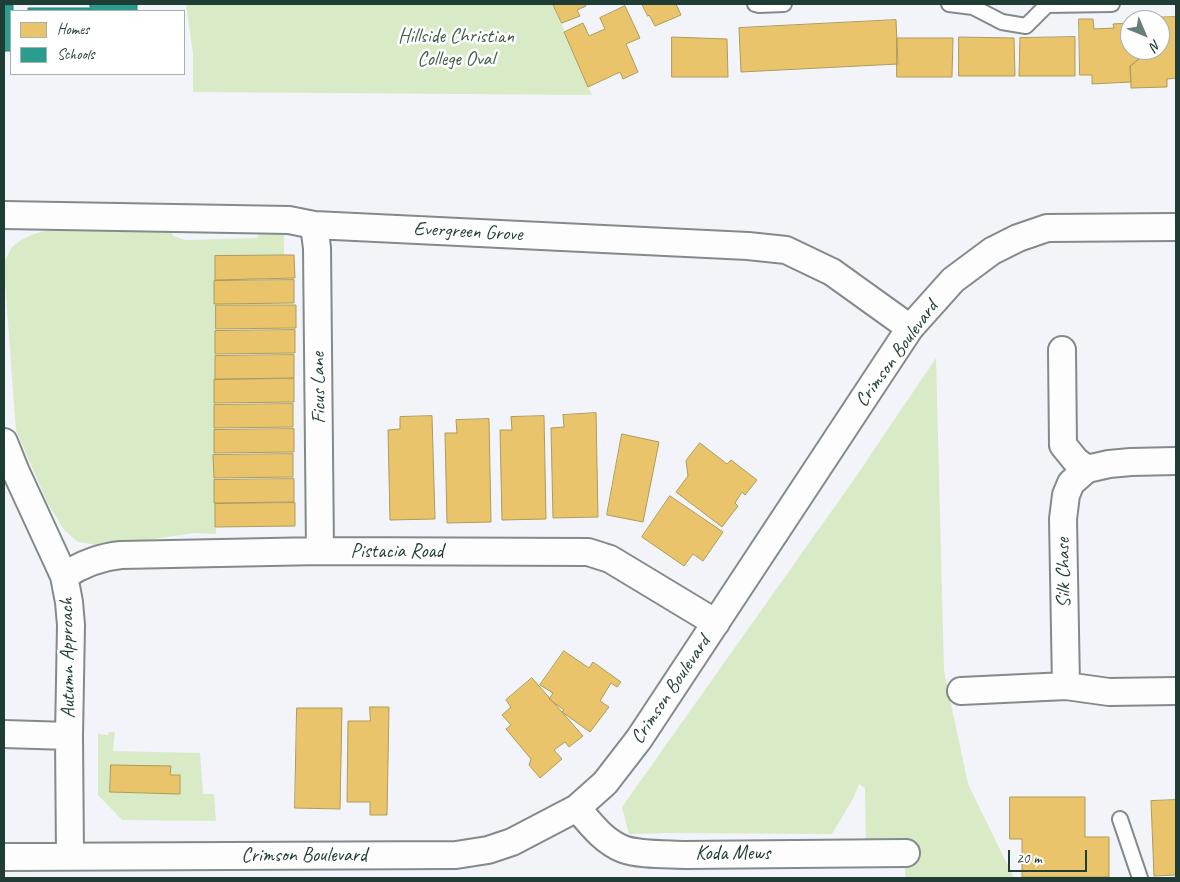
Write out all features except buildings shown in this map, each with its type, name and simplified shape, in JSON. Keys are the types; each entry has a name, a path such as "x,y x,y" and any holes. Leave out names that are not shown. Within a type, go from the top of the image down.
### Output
{"street":[{"name":"Evergreen Grove","path":"4,215 289,220 314,225 748,246 786,250 832,272 910,328"},
{"name":"Ficus Lane","path":"314,225 317,248 320,551"},
{"name":"Crimson Boulevard","path":"4,857 456,855 488,850 512,842 577,808 605,783 640,739 910,328 953,280 992,251 1018,238 1047,228 1176,227"},
{"path":"1062,350 1063,445 1076,461 1087,469 1131,462 1176,461"},
{"name":"Autumn Approach","path":"4,442 64,576 69,602 71,625 69,736 70,856"},
{"name":"Silk Chase","path":"1066,686 1063,519 1066,495 1071,483 1087,469"},
{"name":"Pistacia Road","path":"64,576 84,564 99,558 117,555 320,551 588,552 610,559 716,623"},
{"path":"961,691 1066,686 1108,692 1176,691"},
{"path":"4,734 69,736"},
{"name":"Koda Mews","path":"577,808 611,843 624,850 650,854 906,853"}],"lane":[{"path":"755,4 784,4"},
{"path":"949,4 973,7 1002,22 1026,26 1047,5 1112,4"},
{"path":"1120,819 1140,878"}],"green space":[{"name":"Hillside Christian College Oval","path":"186,4 553,4 592,95 193,92 193,54"},
{"path":"170,225 173,236 185,240 257,238 263,228 284,231 284,255 215,257 216,534 194,533 105,546 78,542 64,530 47,502 16,430 4,262 12,247 21,240 54,228"},
{"path":"936,358 944,671 968,784 1014,878 905,878 905,853 866,854 865,788 859,784 854,797 832,834 629,834 622,807 855,478"},
{"path":"109,732 115,732 113,751 200,753 203,794 214,794 216,821 122,820 98,795 98,734 108,735"}]}
